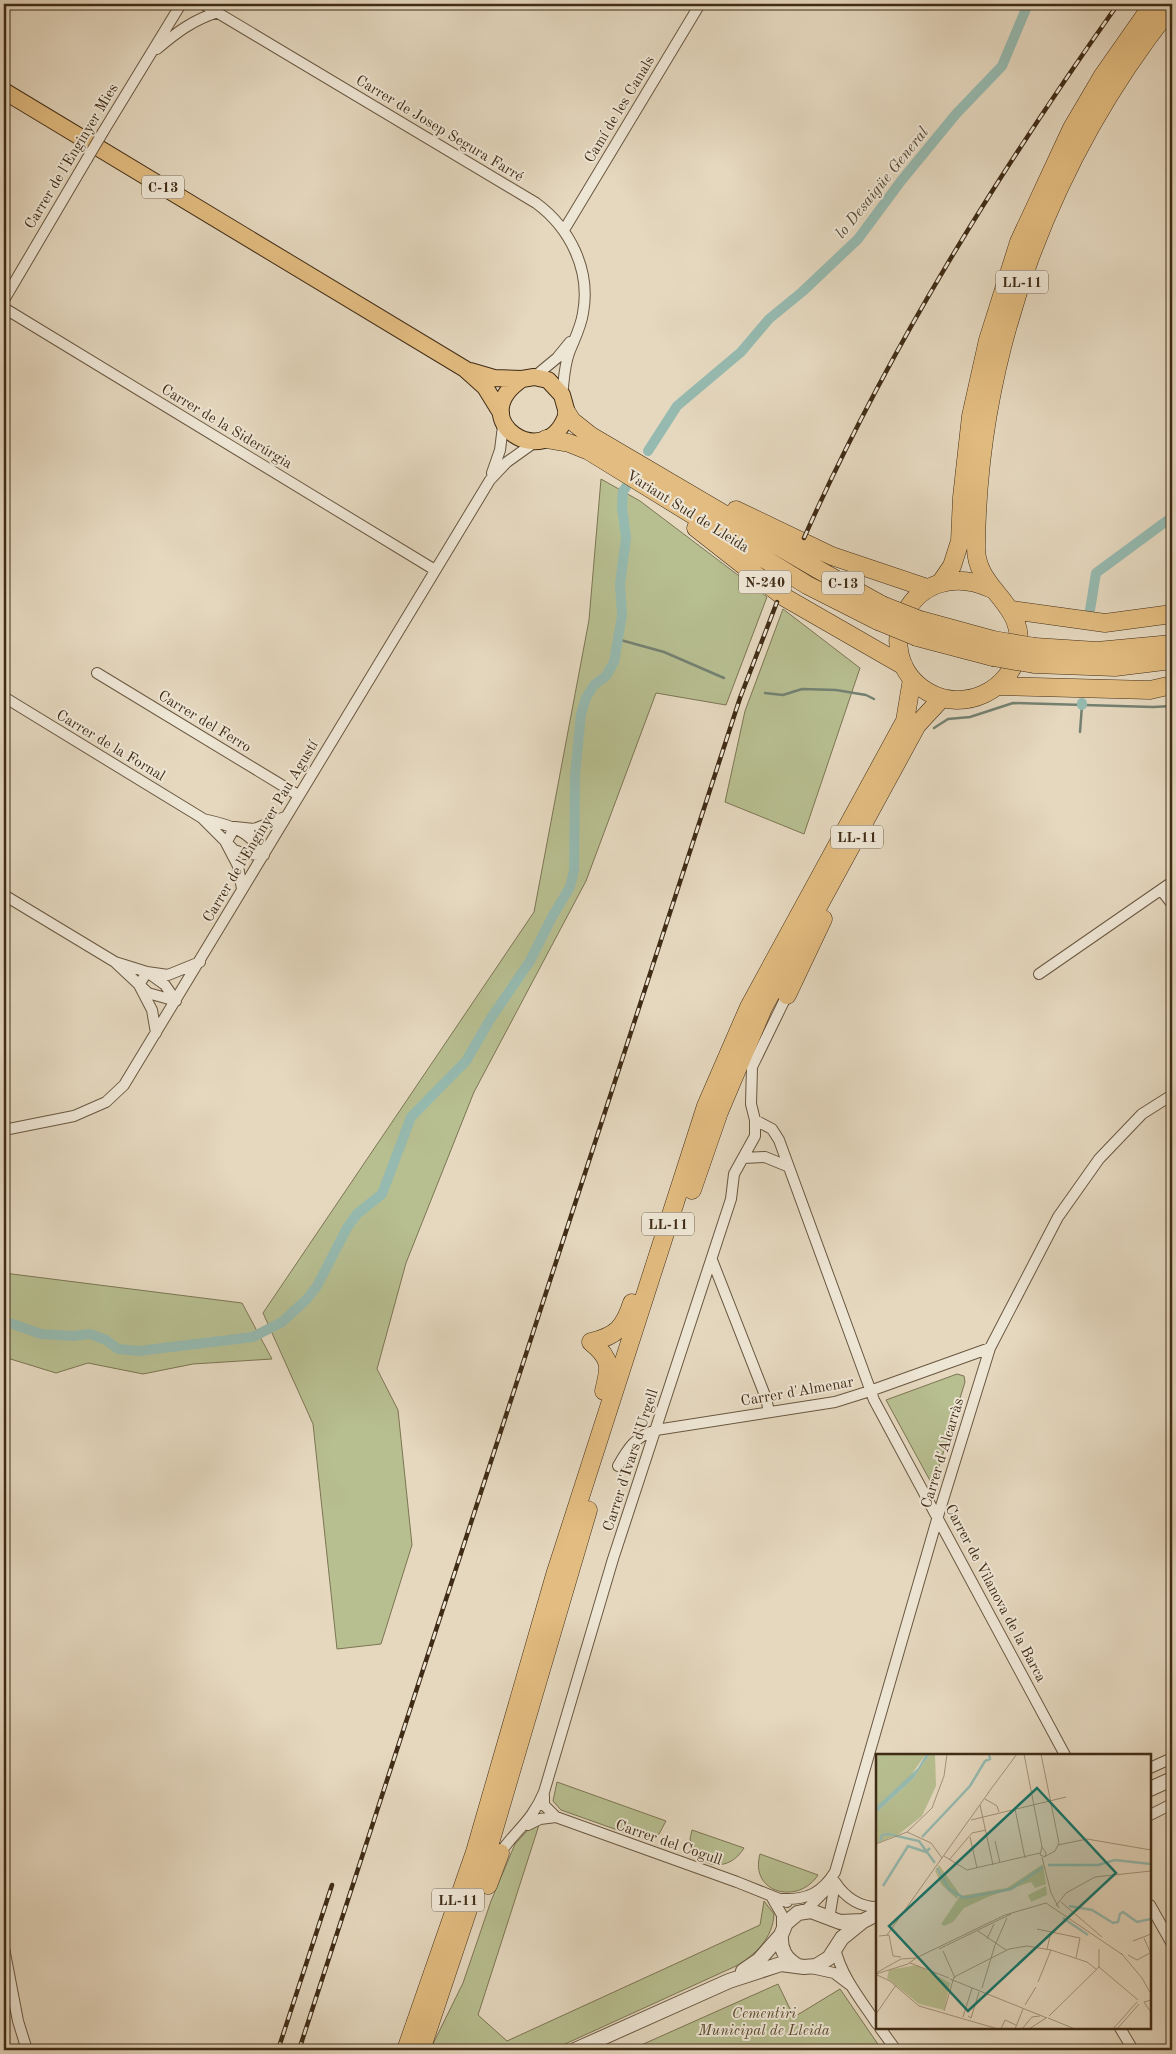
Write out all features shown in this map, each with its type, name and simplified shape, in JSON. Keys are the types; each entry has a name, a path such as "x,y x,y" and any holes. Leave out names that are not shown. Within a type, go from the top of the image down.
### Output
{"highway":[{"name":"LL-11","path":"934,585 958,579 976,581 992,589 1003,598 1012,610 1019,637 1018,651 1011,670 997,686 985,694 971,699 942,698 925,690 908,672 898,645 900,622 911,603 934,585 952,566 960,541 962,497 971,416 988,340 1019,242 1072,128 1102,77 1153,4"},
{"name":"LL-11","path":"992,589 980,573 976,556 976,504 988,418 1003,341 1025,270 1060,183 1124,70 1172,6"},
{"name":"Variant Sud de Lleida","path":"567,413 590,436 642,474 807,585 919,628 993,649 1034,656"},
{"name":"Variant Sud de Lleida","path":"541,440 578,445 642,474 804,561 880,613"},
{"name":"N-240","path":"642,474 832,556 934,585"},
{"name":"N-240","path":"642,474 784,597 908,672"},
{"path":"1012,610 1105,623 1172,614"},
{"name":"N-240","path":"1034,656 1172,644"},
{"name":"N-240","path":"1034,656 1115,667 1172,660"},
{"name":"LL-11","path":"406,2050 475,1852 555,1575 706,1106 749,1007 905,721 908,672"},
{"path":"997,686 1150,690 1172,685"},
{"name":"LL-11","path":"421,2050 487,1853 596,1482 719,1112 763,1008 834,875 880,798 918,725 942,698"},
{"path":"787,995 880,798"},
{"path":"598,1441 596,1422 609,1372 608,1363 603,1353 591,1342 610,1337 622,1324 641,1278 658,1255"},
{"path":"428,2031 456,1971 500,1854"}],"main road":[{"name":"C-13","path":"4,91 465,369 484,387 502,420 520,439 541,440"},
{"name":"C-13","path":"465,369 494,378 548,380 562,395"},
{"path":"502,420 505,394 528,378"},
{"path":"541,440 560,429 567,413 562,395"}],"street":[{"name":"Carrer de l'Enginyer Mies","path":"4,300 181,4"},
{"name":"Carrer de Josep Segura Farré","path":"203,4 536,203 551,214 564,230 574,248 583,279 583,313 564,370 562,395"},
{"name":"Camí de les Canals","path":"564,230 700,4"},
{"name":"Carrer de l'Enginyer Mies","path":"150,55 194,20 218,12"},
{"name":"Carrer de la Siderúrgia","path":"4,308 435,570"},
{"name":"Carrer de Josep Segura Farré","path":"528,378 557,358 578,331"},
{"name":"Carrer de l'Enginyer Pau Agustí","path":"4,1130 74,1116 106,1102 124,1085 490,480 498,458 502,420"},
{"name":"Carrer de l'Enginyer Pau Agustí","path":"490,480 507,462 541,440"},
{"name":"Carrer del Ferro","path":"97,673 298,795"},
{"name":"Carrer de la Fornal","path":"4,697 202,818 239,853 264,855"},
{"name":"Carrer de la Fornal","path":"202,818 235,827 254,829 285,818"},
{"name":"Carrer de la Fornal","path":"235,827 251,838 264,855"},
{"path":"226,842 235,827"},
{"name":"Carrer de la Fornal","path":"226,842 238,866 242,889"},
{"path":"1039,974 1172,882"},
{"path":"1161,890 1172,904"},
{"path":"4,895 116,962 147,972 168,975 200,962"},
{"path":"116,962 138,986 152,1010 156,1033"},
{"path":"138,986 147,972"},
{"path":"147,972 165,984 176,1001"},
{"path":"138,986 153,996 176,1001"},
{"name":"Carrer d'Ivars d'Urgell","path":"500,1854 514,1835 534,1815 544,1792 613,1559 712,1260 731,1198 734,1174 755,1136 755,1120 750,1104 752,1067 787,995"},
{"name":"Carrer d'Alcarràs","path":"829,1919 834,1877 938,1516 990,1348 1058,1217 1094,1166 1142,1114 1172,1095"},
{"name":"Carrer de Vilanova de la Barca","path":"755,1120 767,1125 776,1134 870,1392 1065,1754"},
{"path":"743,1158 764,1157 787,1166"},
{"path":"712,1260 766,1398 769,1412"},
{"name":"Carrer d'Almenar","path":"618,1466 638,1438 656,1430 835,1402 870,1392 990,1348"},
{"path":"1151,1768 1172,1758"},
{"path":"1151,1774 1160,1764"},
{"path":"1151,1789 1172,1779"},
{"path":"544,1792 544,1805 556,1817"},
{"path":"1151,1814 1172,1804"},
{"path":"523,1828 540,1819 556,1817"},
{"name":"Carrer del Cogull","path":"556,1817 782,1899 805,1911"},
{"path":"782,1899 808,1898 817,1893 834,1877 850,1899 860,1904 876,1907"},
{"name":"Carrer d'Alcarràs","path":"805,1911 823,1895 834,1877"},
{"path":"771,1896 782,1915 782,1950 792,1963 834,1974 850,1985"},
{"path":"1151,1907 1172,1944"},
{"path":"730,1981 759,1960 792,1917 805,1911 823,1915 840,1922 863,1921"},
{"path":"575,2050 730,1981 781,1964 804,1967 823,1963 842,1938 863,1921 876,1914"},
{"path":"829,1919 836,1938 835,1948 841,1967 850,1985 876,2023"},
{"path":"4,1948 18,2021 27,2050"},
{"path":"881,2029 896,2050"},
{"path":"1121,2029 1133,2050"}],"green space":[{"path":"601,479 640,501 767,597 726,705 656,693 586,881 474,1092 406,1263 377,1369 398,1410 412,1545 381,1644 337,1649 313,1424 263,1313 534,912 589,620"},
{"path":"783,609 860,668 804,834 725,802 745,711"},
{"path":"4,1273 242,1303 272,1359 193,1364 143,1374 88,1363 56,1373 4,1357"},
{"path":"957,1374 964,1376 965,1382 933,1486 886,1400"},
{"path":"557,1782 666,1821 659,1834 652,1838 640,1838 561,1810 553,1801"},
{"path":"539,1825 478,2015 507,2041 760,1925 764,1901 774,1914 773,1923 767,1938 750,1957 736,1966 552,2050 430,2050 463,1983 491,1901 515,1844 528,1830"},
{"path":"692,1830 744,1848 739,1855 727,1863 720,1865 706,1862 694,1852 690,1839"},
{"path":"760,1854 818,1875 810,1884 799,1890 778,1891 769,1886 762,1878 759,1868"},
{"name":"Cementiri Municipal de Lleida","path":"778,1984 794,2017 840,1989 882,2050 630,2050"}],"waterway":[{"name":"lo Desaigüe General","path":"648,451 677,406 741,352 769,319 802,292 858,239 901,181 956,114 1002,66 1028,4"},
{"path":"4,1321 41,1334 73,1336 90,1334 106,1340 118,1349 139,1351 253,1337 282,1322 307,1299 317,1286 347,1228 357,1214 382,1194 411,1117 466,1061 491,1018 530,961 552,917 570,887 574,871 575,775 581,714 586,698 594,685 606,676 614,662 622,615 620,584 626,538 622,507 623,491 626,487"},
{"path":"1090,610 1096,573 1172,517"},
{"path":"617,639 664,652 724,678"},
{"path":"765,693 783,695 802,689 836,690 866,695 874,699"},
{"path":"934,728 948,719 970,717 1013,703 1172,706"},
{"path":"1080,732 1082,705"}],"railway":[{"path":"804,538 872,398 948,263 1031,132 1118,4"},
{"path":"299,2050 740,698 777,602"},
{"path":"278,2050 332,1885"}]}
